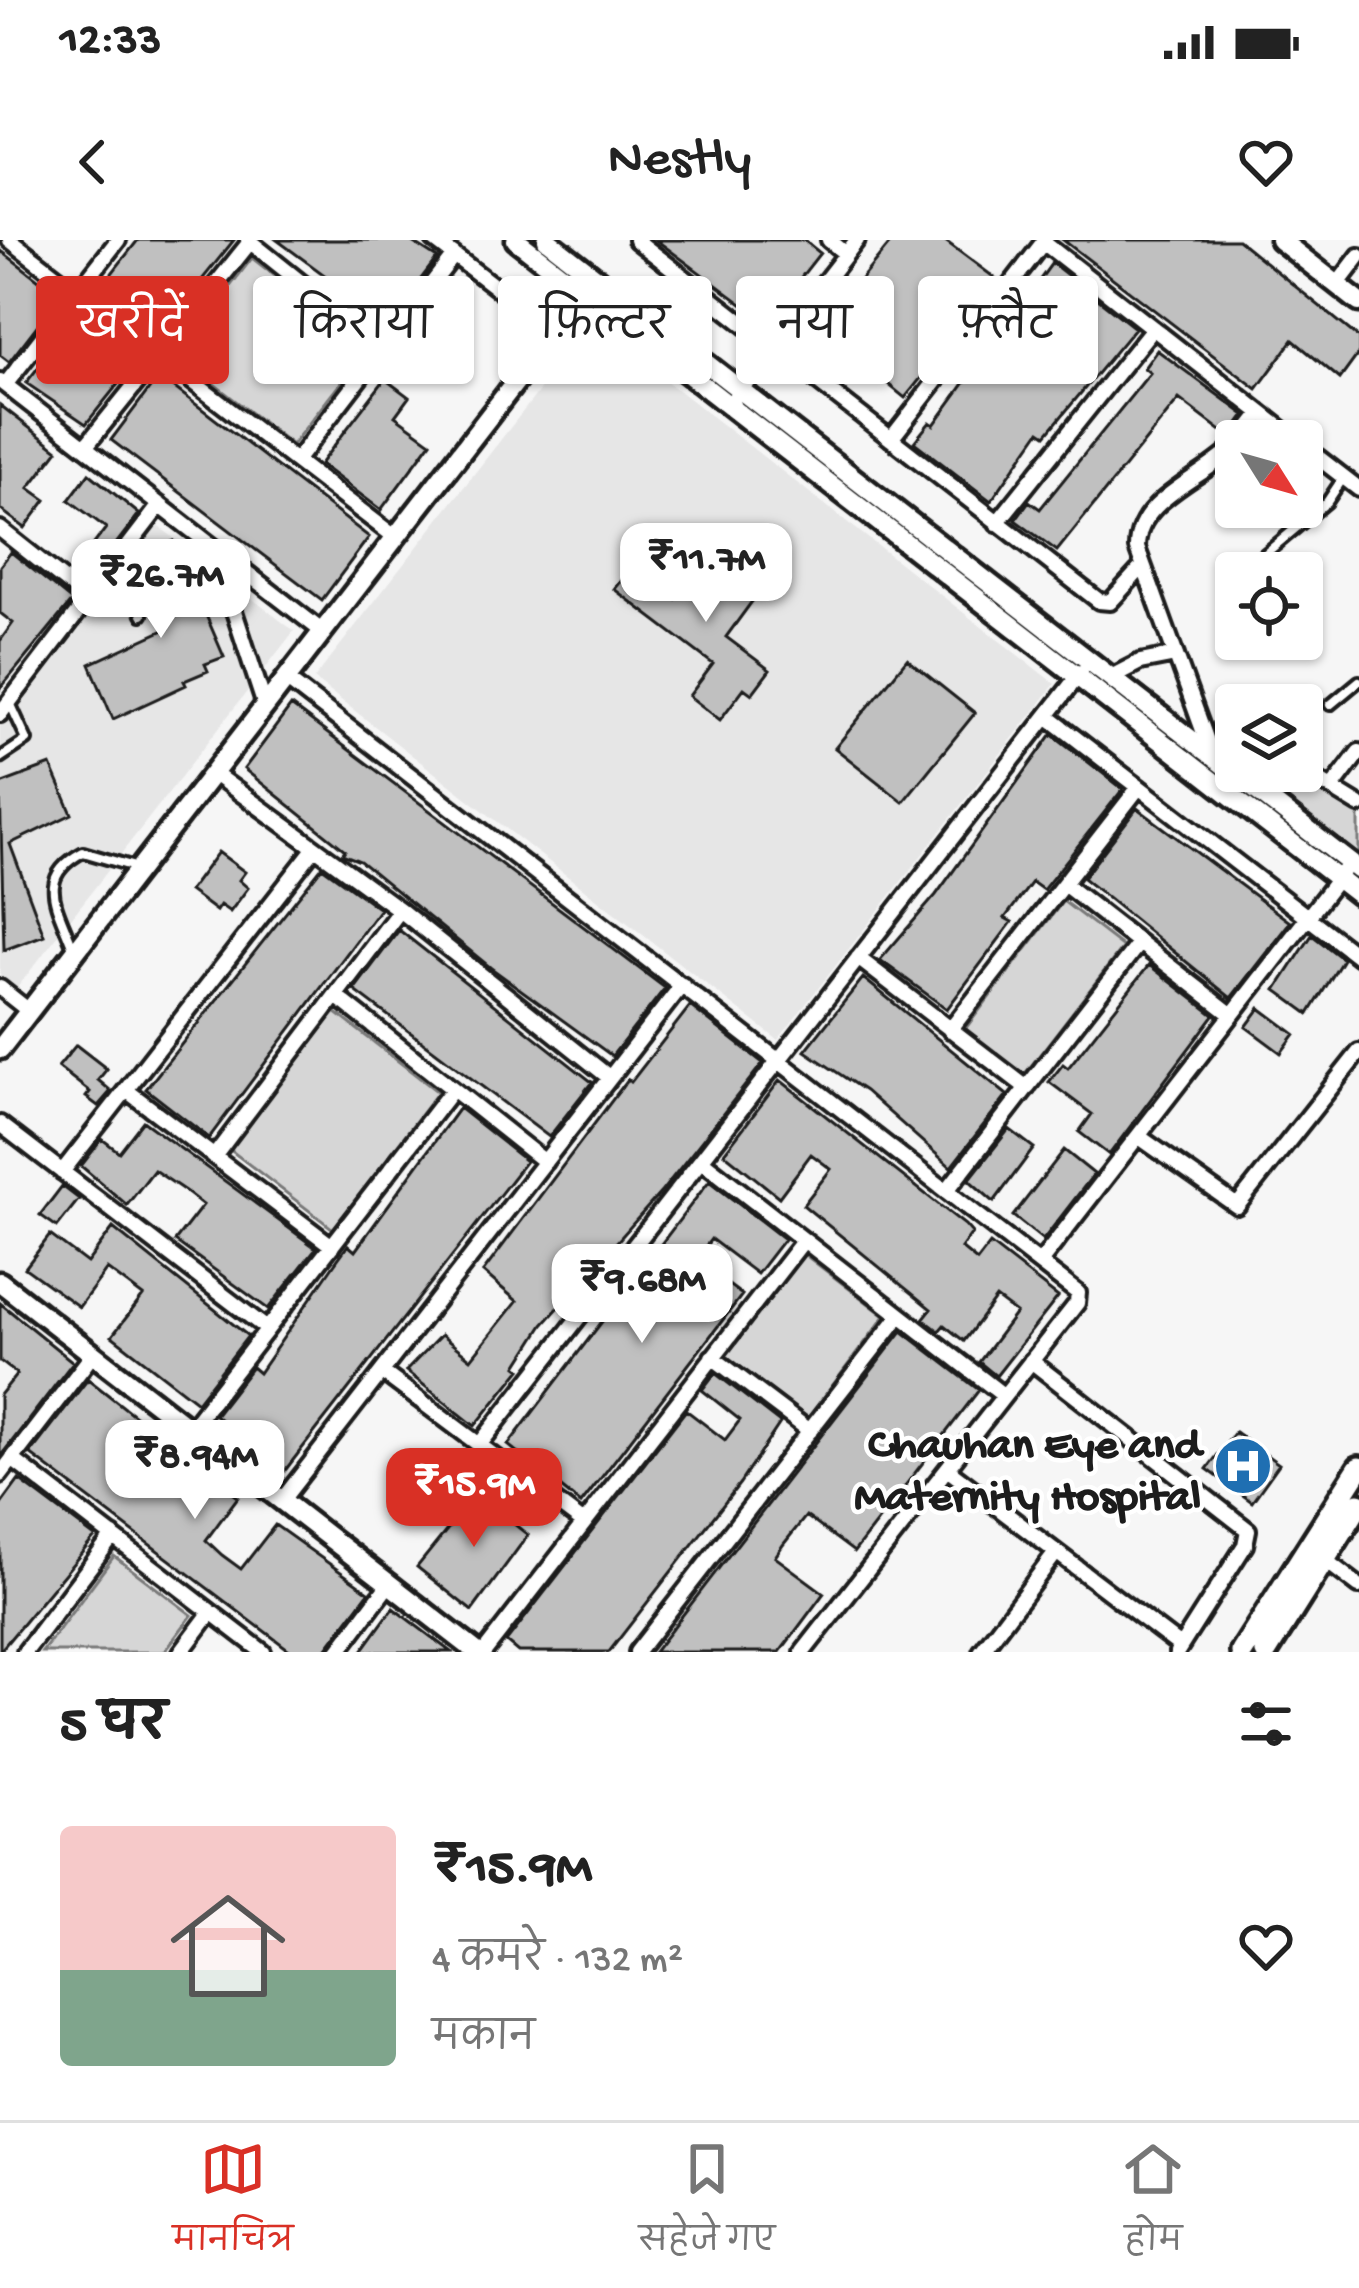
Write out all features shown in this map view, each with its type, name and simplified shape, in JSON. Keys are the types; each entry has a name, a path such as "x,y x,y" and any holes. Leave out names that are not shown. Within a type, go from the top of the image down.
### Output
{"main road":[{"path":"1242,1652 1359,1468"},
{"path":"1267,1652 1359,1504"}],"street":[{"path":"10,240 56,276"},
{"path":"90,276 118,240"},
{"path":"434,240 498,289"},
{"path":"516,240 574,276"},
{"path":"547,240 581,276"},
{"path":"636,240 736,318"},
{"path":"830,240 847,254"},
{"path":"830,276 857,240"},
{"path":"1280,240 1359,302"},
{"path":"222,276 249,241 293,276"},
{"path":"891,439 1044,241 1270,420"},
{"path":"438,276 454,255"},
{"path":"1337,285 1359,256"},
{"path":"997,523 1153,328"},
{"path":"36,342 3,383 322,632"},
{"path":"712,380 1349,871"},
{"path":"86,447 137,384"},
{"path":"196,384 395,537"},
{"path":"296,460 355,384"},
{"path":"0,1049 514,384"},
{"path":"734,397 744,384"},
{"path":"821,384 1104,603 1143,566"},
{"path":"1256,420 1261,413"},
{"path":"1212,755 1143,566 1137,534 1143,520 1215,462"},
{"path":"1323,462 1359,490"},
{"path":"4,708 160,505"},
{"path":"2,536 88,599"},
{"path":"213,547 265,706"},
{"path":"1111,677 1140,662 1176,655"},
{"path":"1084,669 1111,677 1215,757"},
{"path":"480,1444 1084,669"},
{"path":"286,679 1078,1293 1031,1361 803,1652"},
{"path":"1047,716 1359,957"},
{"path":"1334,784 1359,752"},
{"path":"213,773 400,910 610,1078"},
{"path":"1323,779 1359,805"},
{"path":"950,1030 1139,788"},
{"path":"1260,792 1349,871 1359,895"},
{"path":"62,1172 313,850"},
{"path":"1041,1262 1307,917 1349,871"},
{"path":"1064,884 1232,1015"},
{"path":"216,1154 400,910"},
{"path":"948,1190 1139,943"},
{"path":"858,958 1027,1088"},
{"path":"282,1500 682,985"},
{"path":"0,988 29,1011"},
{"path":"336,996 545,1162"},
{"path":"1138,1136 1237,1206 1359,1052"},
{"path":"190,1429 453,1089"},
{"path":"126,1090 332,1246"},
{"path":"0,1124 267,1329"},
{"path":"701,1160 1004,1396"},
{"path":"0,1282 481,1652 803,1240"},
{"path":"637,1652 900,1315"},
{"path":"0,1475 93,1354"},
{"path":"712,1357 810,1431"},
{"path":"946,1469 1179,1649 1245,1545 1248,1530 1031,1361"},
{"path":"382,1372 584,1523"},
{"path":"12,1459 263,1652"},
{"path":"25,1652 113,1536"},
{"path":"981,1652 1055,1554"},
{"path":"1325,1560 1359,1586"},
{"path":"338,1652 389,1584"},
{"path":"181,1652 211,1612"}],"lane":[{"path":"1267,552 1327,502 1343,477"},
{"path":"120,557 142,615"},
{"path":"1330,705 1359,681"},
{"path":"0,758 27,740 4,708"},
{"path":"75,952 51,885 55,872 83,851 139,869"}],"shaded area":[{"path":"252,258 275,276 253,276 253,384 340,384 292,445 214,384 229,384 229,288"},
{"path":"544,384 670,384 1055,684 778,1040 314,679"},
{"path":"152,521 294,631 13,993 0,983 0,718"},
{"path":"1323,780 1359,809 1359,856 1277,792 1323,792"},
{"path":"1063,901 1123,947 1024,1075 965,1029"},
{"path":"335,1012 438,1092 333,1229 229,1149"},
{"path":"804,1254 885,1316 808,1418 726,1356"},
{"path":"114,1556 192,1615 164,1652 42,1652"}],"building":[{"path":"138,240 234,240 205,276 110,276"},
{"path":"277,240 409,240 437,258 423,276 326,276"},
{"path":"656,240 804,240 820,253 802,276 736,276 736,300 712,282 712,276 704,276"},
{"path":"893,240 944,240 992,276 918,276 918,382 905,398 888,384 894,384 894,276 863,276"},
{"path":"1063,240 1238,240 1359,338 1359,353 1340,379 1293,340 1257,389"},
{"path":"0,250 36,278 36,327 9,362 0,355"},
{"path":"1052,263 1069,276 1043,276"},
{"path":"1098,299 1135,328 1098,372"},
{"path":"1157,350 1245,415 1241,420 1215,420 1215,426 1179,399 1057,551 1015,520 1029,501 1040,509 1150,373 1144,368"},
{"path":"36,370 36,384 118,384 86,424 26,383"},
{"path":"153,384 169,384 369,537 322,600 111,440"},
{"path":"381,384 392,384 409,397 395,416 431,442 381,510 320,464"},
{"path":"964,384 1088,384 1046,435 1040,431 991,501 914,442 930,422 934,425"},
{"path":"0,405 58,450 29,488 46,500 25,528 0,509"},
{"path":"89,473 139,514 86,583 73,572 106,528 69,500"},
{"path":"174,541 224,657 205,664 208,671 184,681 186,685 113,719 90,664 168,628 138,557"},
{"path":"713,549 764,585 726,637 770,670 752,694 744,688 720,720 689,696 713,664 614,589 632,566 676,599"},
{"path":"11,552 72,601 0,689 0,641 13,623 0,613 0,566"},
{"path":"907,659 975,713 903,802 835,748"},
{"path":"291,706 665,988 612,1056 491,968 360,861 342,854 345,850 244,769"},
{"path":"1052,734 1123,789 1043,890 1032,882 1005,918 1012,922 947,1009 880,960 936,895"},
{"path":"51,765 72,814 10,844 44,935 4,950 0,784"},
{"path":"1137,808 1290,922 1231,998 1083,878"},
{"path":"218,852 245,872 239,880 248,888 230,912 220,905 216,911 189,891"},
{"path":"322,867 380,909 209,1138 146,1089"},
{"path":"399,930 592,1082 549,1137 354,990"},
{"path":"1312,935 1343,959 1309,1014 1276,990"},
{"path":"1149,965 1214,1015 1109,1155 1079,1132 1092,1114 1049,1082 1063,1064 1068,1068"},
{"path":"863,978 1007,1095 951,1167 865,1091 805,1051"},
{"path":"690,1006 763,1063 662,1191 543,1325 517,1366 521,1369 475,1426 406,1371 441,1335 471,1359 517,1301 483,1272 628,1079 631,1082"},
{"path":"1260,1008 1295,1034 1281,1053 1246,1027"},
{"path":"76,1045 107,1069 98,1080 111,1091 98,1106 86,1097 90,1092 58,1067"},
{"path":"780,1080 965,1225 972,1233 961,1248 977,1261 990,1244 1058,1297 996,1376 979,1362 1016,1313 996,1298 964,1341 944,1325 939,1331 923,1319 931,1309 803,1205 831,1169 811,1154 779,1197 724,1153"},
{"path":"459,1108 526,1161 283,1473 215,1415 252,1367 259,1373 348,1245 355,1251"},
{"path":"143,1121 316,1248 268,1309 175,1241 203,1205 185,1191 154,1170 127,1205 81,1166 102,1139 119,1152"},
{"path":"1009,1129 1034,1148 994,1202 969,1180"},
{"path":"1064,1150 1094,1174 1043,1240 1013,1216"},
{"path":"709,1181 784,1239 757,1274 711,1239 695,1260 742,1295 581,1504 508,1445"},
{"path":"62,1186 79,1199 57,1227 40,1215"},
{"path":"113,1228 248,1336 197,1402 112,1336 143,1296 107,1269 79,1307 25,1268 50,1235 87,1263"},
{"path":"0,1303 73,1362 0,1457 0,1395 17,1374 0,1361"},
{"path":"902,1331 979,1390 854,1552 806,1516 783,1545 775,1557 824,1593 780,1652 654,1652"},
{"path":"715,1373 780,1423 740,1483 609,1652 518,1652 506,1642 686,1410 725,1440 740,1420 702,1390"},
{"path":"88,1379 238,1497 206,1540 222,1555 241,1569 275,1525 369,1592 324,1652 292,1652 30,1454"},
{"path":"1235,1432 1279,1464 1252,1502 1207,1469"},
{"path":"19,1480 95,1537 0,1651 0,1506"},
{"path":"480,1489 518,1519 514,1524 528,1535 472,1611 417,1567"},
{"path":"393,1608 451,1652 361,1652"}],"place":[{"name":"Chauhan Eye and Maternity Hospital","path":"1243,1466"}]}
